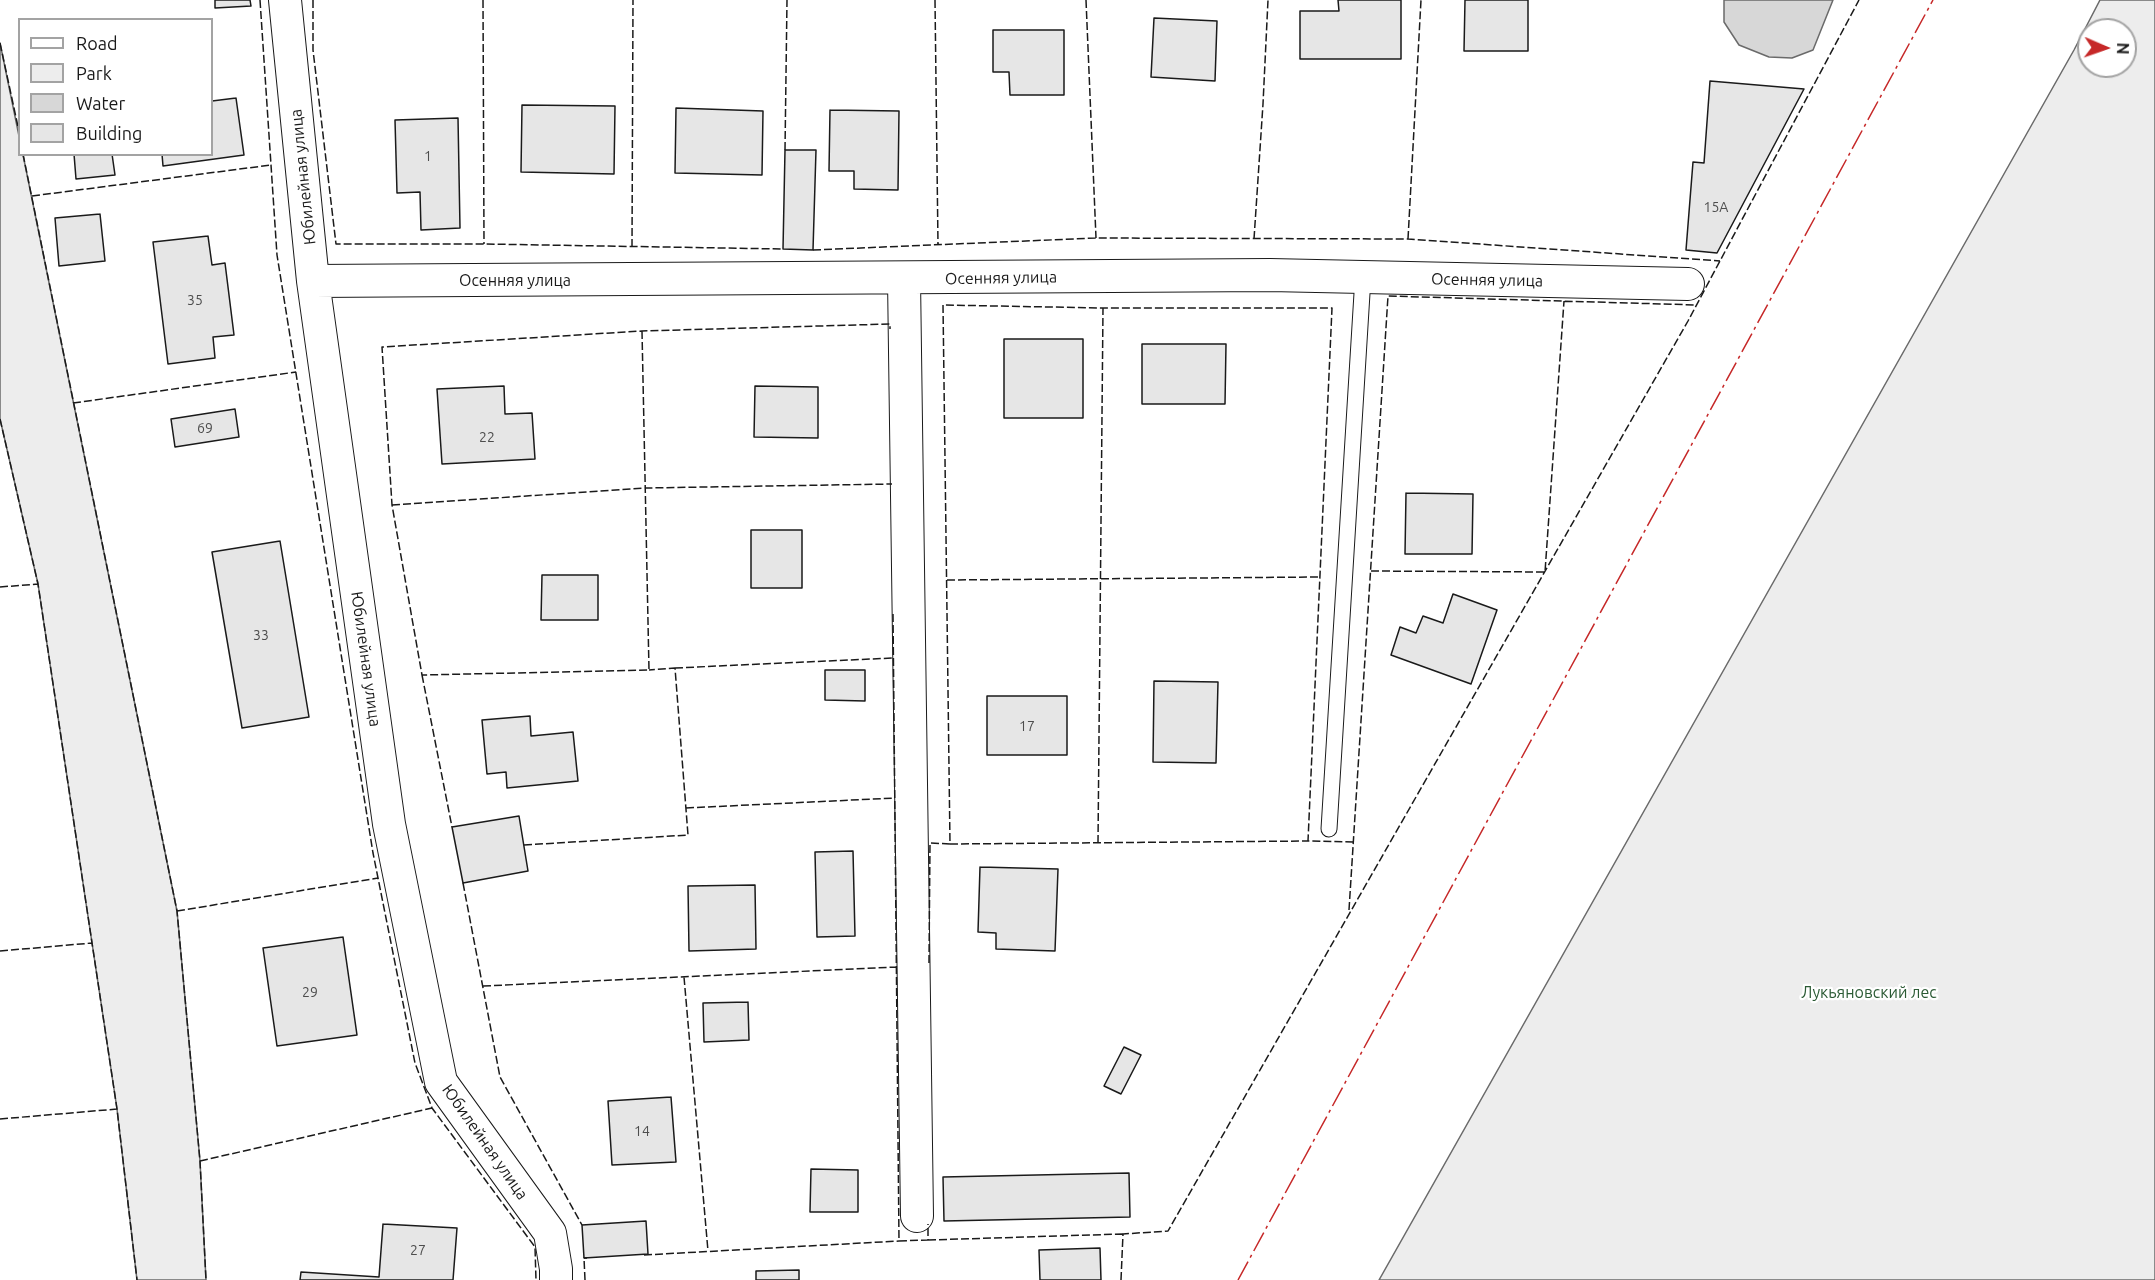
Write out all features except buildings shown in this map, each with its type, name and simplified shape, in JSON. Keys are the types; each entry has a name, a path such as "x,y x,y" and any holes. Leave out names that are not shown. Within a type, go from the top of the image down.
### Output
{"street":[{"name":"Юбилейная улица","path":"285,0 313,281 389,824 441,1082 550,1233 556,1280"},
{"name":"Осенняя улица","path":"313,281 1258,275 1688,284"},
{"path":"904,279 917,1216"}],"lane":[{"path":"1329,829 1363,277"}],"green space":[{"name":"Лукьяновский лес","path":"2100,0 2155,0 2155,1280 1379,1280 2077,44 2077,78 2137,78 2137,18 2091,18"},
{"path":"0,43 18,131 18,156 23,156 177,911 200,1161 206,1280 137,1280 117,1109 38,584 0,419"}],"water":[{"path":"1724,0 1833,0 1813,50 1792,58 1769,57 1739,45 1724,22"}],"fence":[{"path":"260,0 277,255 373,853 415,1063 432,1108 535,1247 536,1280"},
{"path":"313,0 313,50 336,244 783,249"},
{"path":"483,0 484,244"},
{"path":"632,247 633,0"},
{"path":"785,150 787,0"},
{"path":"935,0 938,245"},
{"path":"1086,0 1096,238"},
{"path":"1254,239 1268,0"},
{"path":"1408,239 1421,0"},
{"path":"1121,1280 1123,1234 1168,1231 1688,321 1859,0"},
{"path":"0,43 18,127"},
{"path":"23,156 177,911 200,1161 206,1280"},
{"path":"32,196 271,165"},
{"path":"813,250 1096,238 1408,239 1720,261"},
{"path":"1349,910 1388,296 1697,305"},
{"path":"1371,571 1545,572 1564,301"},
{"path":"929,963 930,843 950,844 943,305 1332,308 1308,841 1354,842"},
{"path":"1098,843 1103,308"},
{"path":"642,331 649,670 422,675 392,505 382,347 642,331 890,324 890,329"},
{"path":"73,403 296,372"},
{"path":"0,419 38,584 117,1109 137,1280"},
{"path":"392,505 645,488 892,484"},
{"path":"947,580 1320,577"},
{"path":"0,587 38,584"},
{"path":"893,614 899,1241 928,1240 928,1224"},
{"path":"675,668 893,658"},
{"path":"524,845 688,835 675,668 649,670"},
{"path":"422,675 452,827"},
{"path":"686,808 895,798"},
{"path":"950,844 1308,841"},
{"path":"177,911 378,878"},
{"path":"463,883 500,1077 582,1225"},
{"path":"0,951 92,943"},
{"path":"483,986 897,967"},
{"path":"684,977 708,1251"},
{"path":"200,1161 432,1108"},
{"path":"0,1119 117,1109"},
{"path":"928,1240 1123,1234"},
{"path":"644,1255 899,1241"},
{"path":"585,1280 584,1258 587,1258"}],"power":[{"path":"1238,1280 1933,0"}]}
